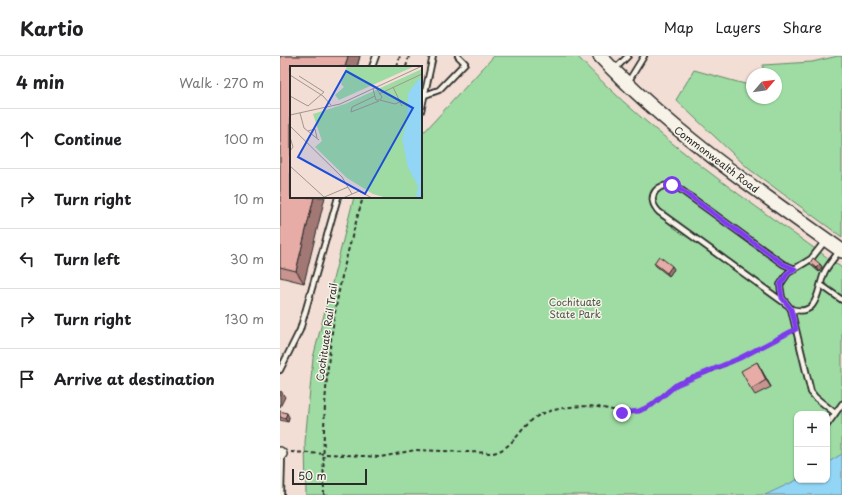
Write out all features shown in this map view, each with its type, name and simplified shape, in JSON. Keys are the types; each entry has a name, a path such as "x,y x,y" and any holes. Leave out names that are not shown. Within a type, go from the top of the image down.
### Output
{"main road":[{"name":"Commonwealth Road","path":"600,56 627,84 661,115 701,148 841,251"}],"lane":[{"path":"372,66 376,56"},
{"path":"422,108 433,56"},
{"path":"425,95 439,90 465,63 458,56"},
{"path":"614,70 628,56"},
{"path":"627,84 638,69 644,56"},
{"path":"795,269 783,264 677,187 666,184 660,186 654,194 653,204 659,212 791,309 812,395 835,413"},
{"path":"280,370 300,330 338,198"},
{"path":"786,304 782,298 780,285 788,273 811,259 826,240"},
{"path":"791,309 796,310 808,308 817,300 826,271 841,251"},
{"path":"821,286 842,300"},
{"path":"830,420 842,404"},
{"path":"281,453 281,495"}],"path":[{"path":"397,66 400,56"},
{"path":"406,66 409,56"},
{"name":"Cochituate Rail Trail","path":"324,495 326,387 332,328 343,271 362,198"},
{"path":"281,453 295,451 381,457 415,450 493,453 501,451 510,445 534,418 544,413 578,406 599,407 622,413 639,411 652,405 676,385 740,358 796,329"}],"green space":[{"name":"Cochituate State Park","path":"494,56 577,56 638,115 671,142 738,194 842,268 842,495 306,495 305,442 313,358 354,198 422,198 422,130 425,131"},
{"path":"842,56 842,237 749,169 676,100 694,70 746,84 746,104 782,104 782,68 763,68 763,65 812,62"}],"water":[{"path":"842,454 842,495 765,495 794,481 794,483 830,483 830,461"}],"building":[{"path":"280,56 348,56 345,66 290,66 290,198 314,198 296,271 280,267"},
{"path":"659,256 672,266 667,273 654,263"},
{"path":"813,258 820,264 816,268 810,263"},
{"path":"757,362 766,380 751,389 741,371"},
{"path":"280,411 287,413 285,419 280,417"}],"route":[{"path":"622,413 639,411 652,405 676,385 740,358 796,329 791,309 782,298 780,291 780,285 784,278 788,273 795,269 783,264 677,187 672,185"}]}
